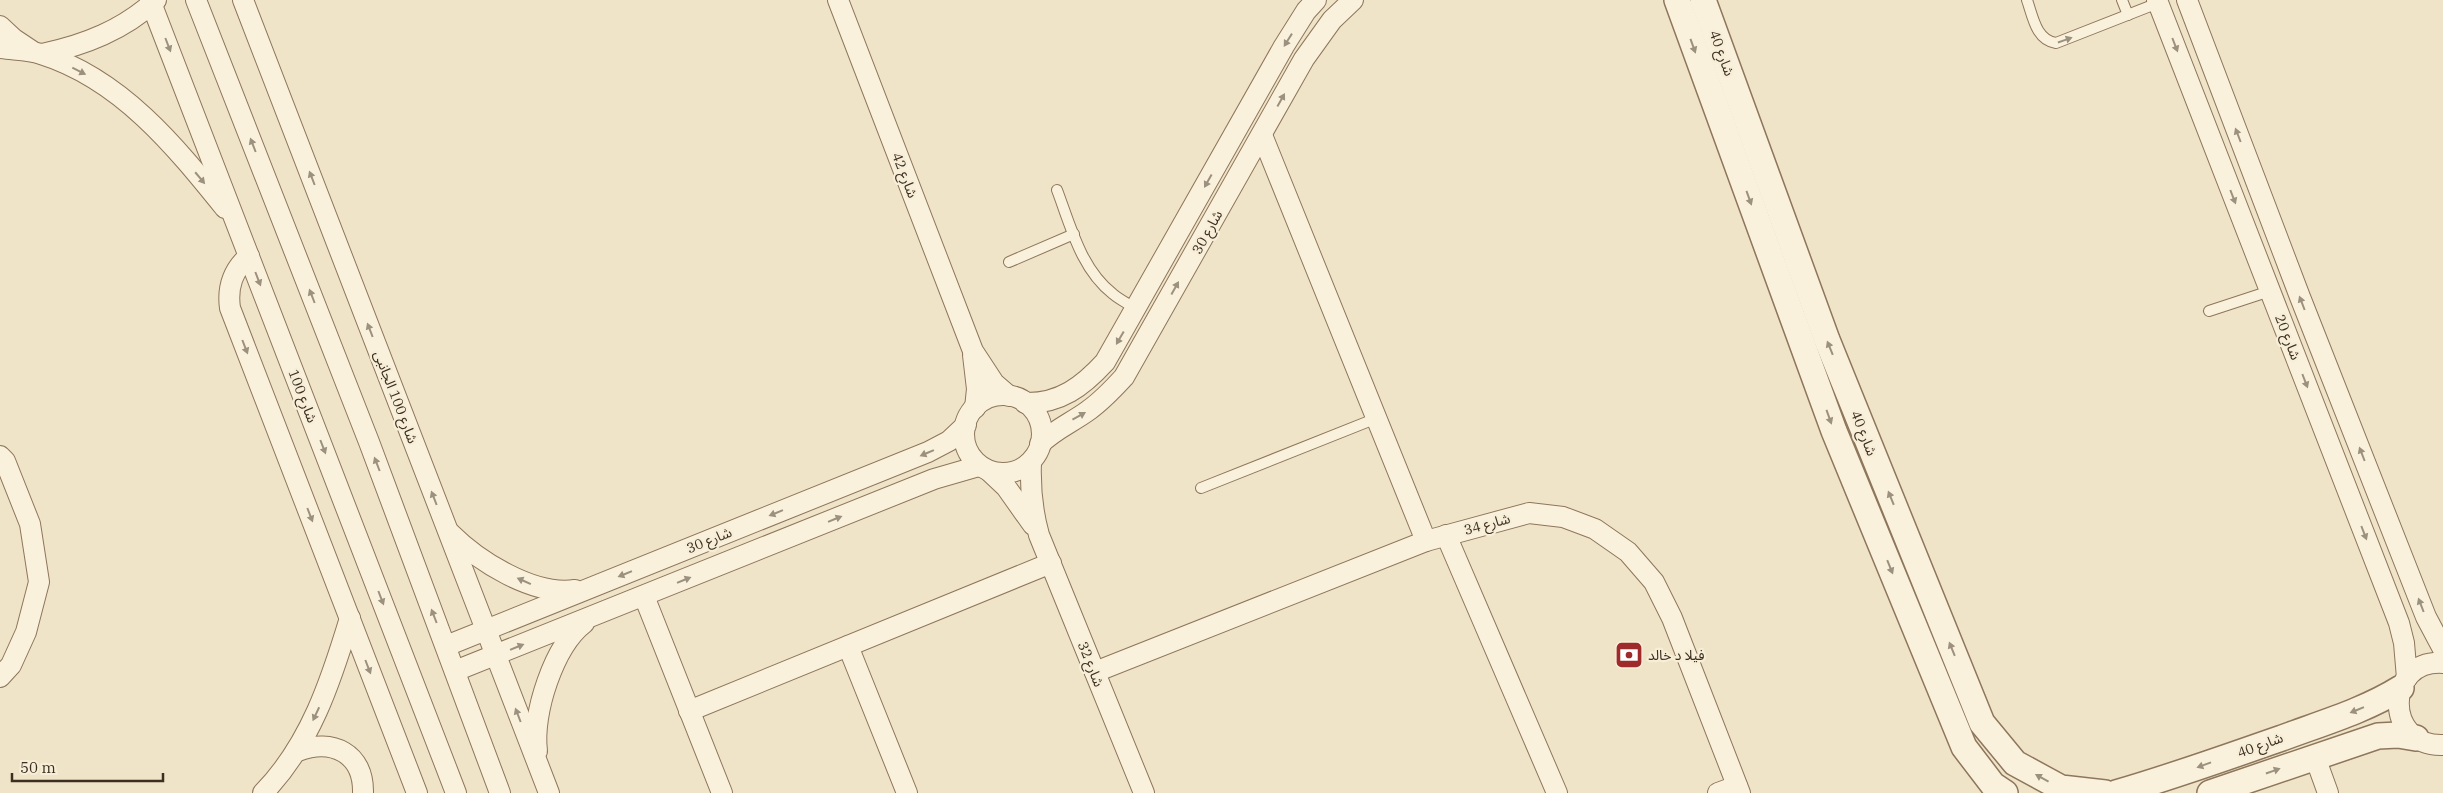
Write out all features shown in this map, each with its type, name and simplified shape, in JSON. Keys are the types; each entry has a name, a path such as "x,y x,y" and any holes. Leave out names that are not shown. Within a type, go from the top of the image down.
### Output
{"street":[{"path":"196,0 446,646 500,793"},
{"name":"شارع 100 الجانبى","path":"243,0 549,793"},
{"name":"شارع 42","path":"838,0 973,351 988,375 1017,399"},
{"name":"شارع 30","path":"1017,399 1047,402 1056,399 1074,391 1091,378 1105,362 1284,46 1306,11 1316,0"},
{"name":"شارع 30","path":"1036,453 1057,429 1088,411 1107,396 1124,377 1304,59 1332,20 1353,0"},
{"name":"شارع 40","path":"1677,0 1834,430 1964,747 1995,790"},
{"name":"شارع 40","path":"1703,0 1827,340 1982,723 2015,763 2061,788 2105,793"},
{"name":"شارع 20","path":"2187,0 2300,297 2418,598 2434,635 2443,649"},
{"path":"0,48 38,53 76,46 108,33 152,1"},
{"name":"شارع 100","path":"152,1 456,793"},
{"name":"شارع 20","path":"2158,1 2399,623 2404,643 2404,683 2398,707 2401,719 2407,730 2429,742"},
{"path":"0,26 14,39 38,53 81,72 116,92 180,154 237,224"},
{"path":"1262,135 1426,541"},
{"path":"249,256 240,264 234,274 228,296 230,308 417,793"},
{"name":"شارع 42","path":"970,416 976,370 973,351"},
{"path":"990,398 1017,399 1040,422 1036,453 1008,473 984,468 968,449 965,441 970,416 990,398"},
{"name":"شارع 30","path":"446,646 928,452 949,441 970,416"},
{"name":"شارع 32","path":"1036,453 1030,487 1039,535"},
{"path":"0,456 5,461 30,524 39,582 26,632 11,665 0,677"},
{"name":"شارع 30","path":"455,671 934,479 984,468"},
{"name":"شارع 32","path":"984,468 1024,510 1039,535 1144,793"},
{"name":"شارع 34","path":"1095,672 1426,541 1529,512 1563,517 1596,529 1628,552 1654,582 1672,618 1732,791"},
{"path":"447,530 479,558 530,584 549,590 569,591 589,588"},
{"path":"1446,535 1557,793"},
{"path":"689,711 1051,563"},
{"path":"644,596 722,793"},
{"path":"539,768 536,744 543,698 563,648 578,628 591,617"},
{"path":"263,793 298,751 332,674 350,618"},
{"path":"848,646 907,793"},
{"path":"2404,683 2422,666 2443,663"},
{"name":"شارع 40","path":"2116,793 2162,780 2348,714 2387,697 2404,683"},
{"name":"شارع 40","path":"2210,793 2378,736 2398,734 2429,742"},
{"path":"2429,742 2443,757"},
{"path":"298,751 311,746 326,745 340,749 351,758 360,770 363,793"},
{"path":"2315,757 2328,793"}],"lane":[{"path":"2027,0 2040,36 2047,42 2056,43 2128,15 2158,1"},
{"path":"2122,0 2128,15"},
{"path":"1057,190 1080,252 1094,275 1113,294 1136,309"},
{"path":"1009,262 1074,234"},
{"path":"2209,311 2270,291"},
{"path":"1201,488 1376,418"}],"place":[{"name":"فيلا د خالد","path":"1629,655"}]}
